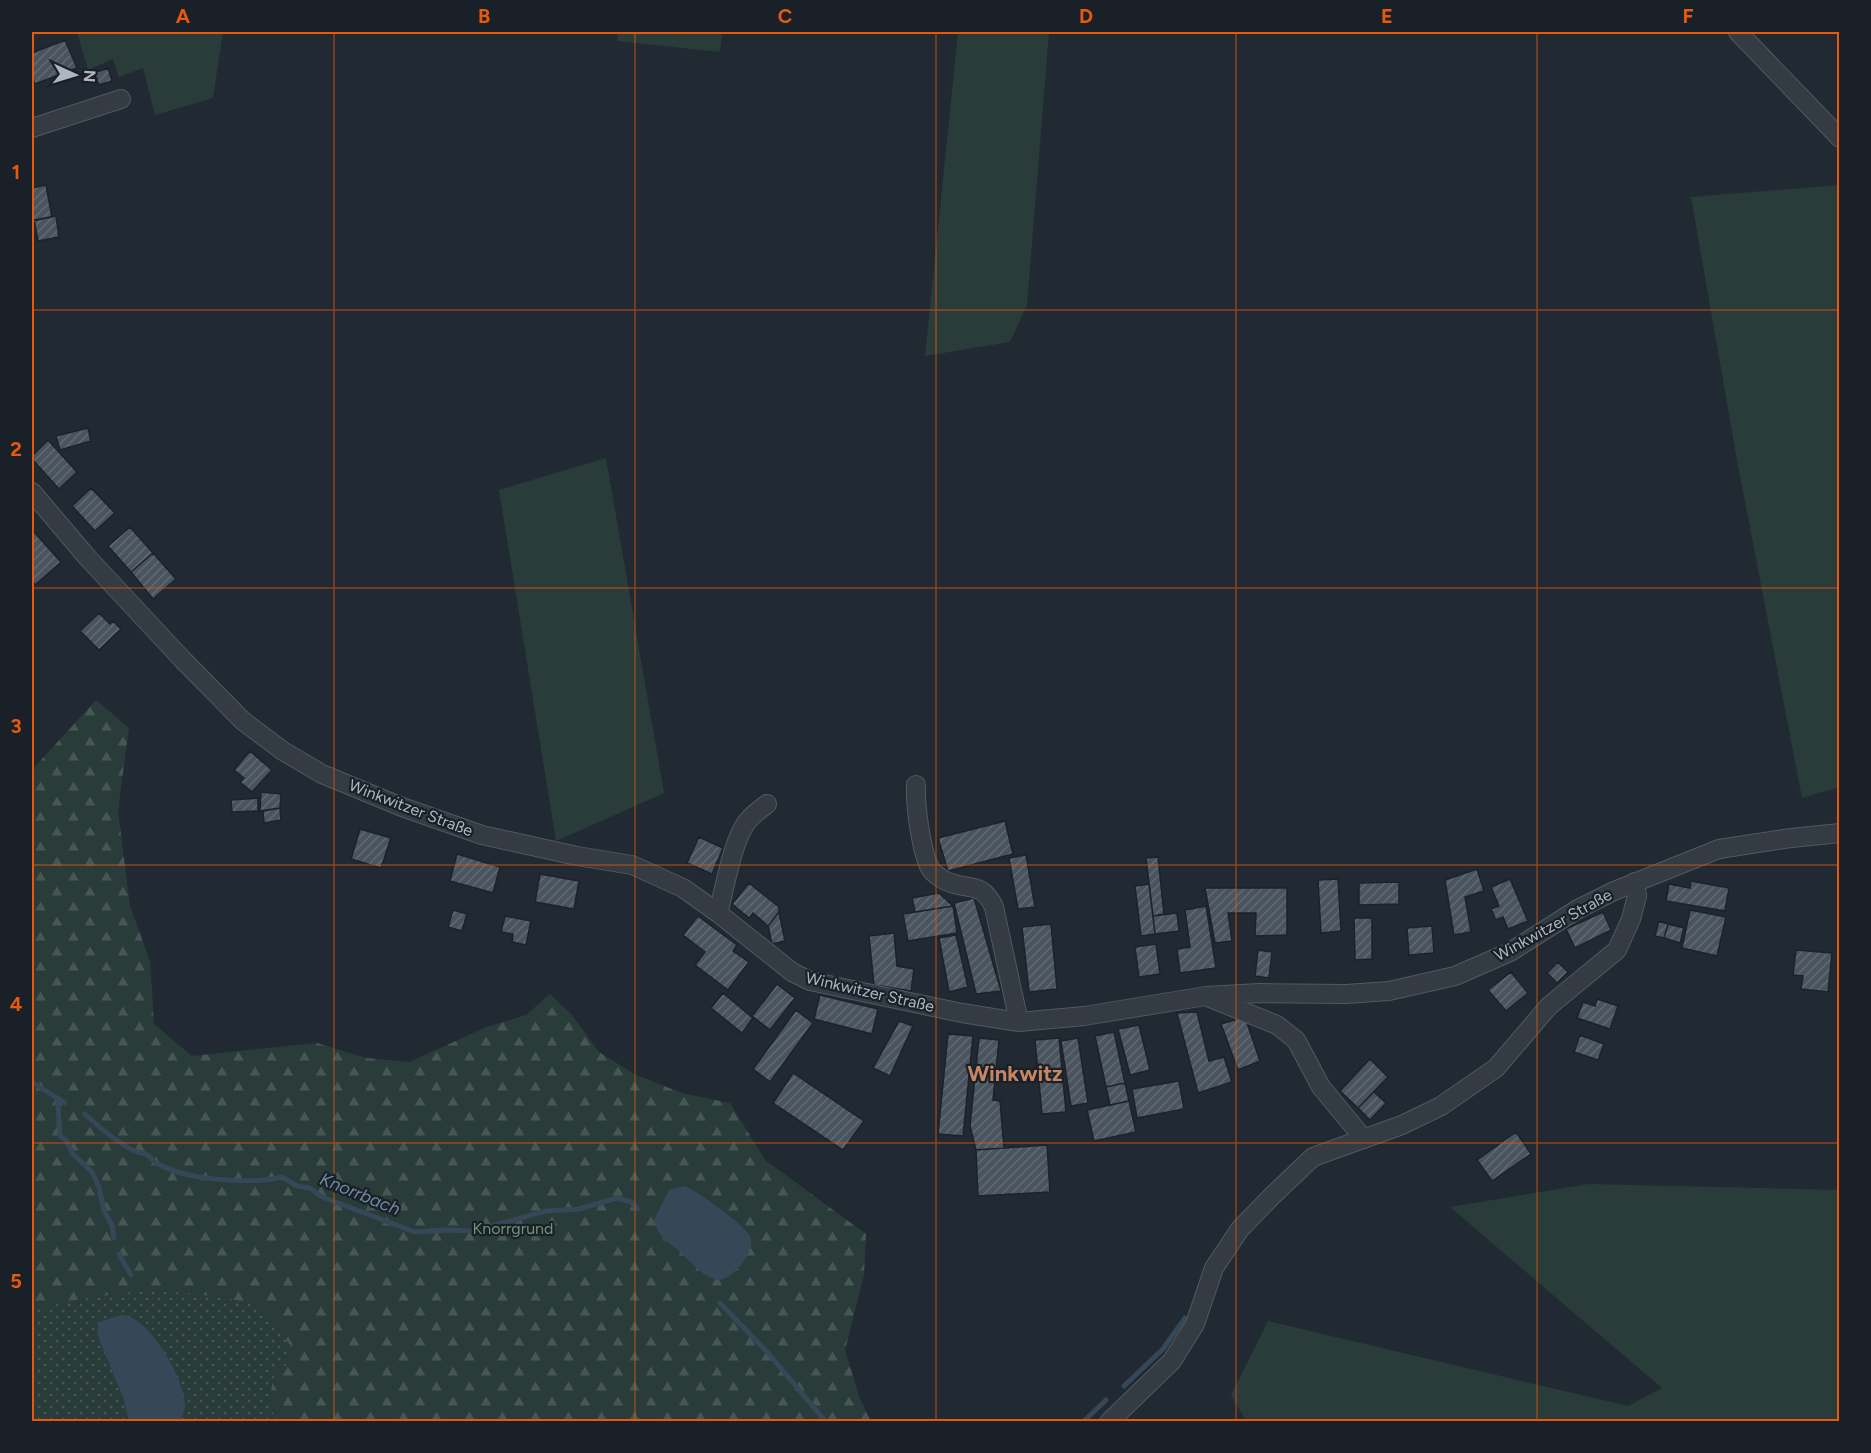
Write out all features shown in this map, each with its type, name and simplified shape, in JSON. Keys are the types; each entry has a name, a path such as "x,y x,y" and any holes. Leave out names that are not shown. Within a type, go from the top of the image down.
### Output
{"street":[{"path":"1738,32 1839,138"},
{"path":"32,128 121,99"},
{"name":"Winkwitzer Straße","path":"32,492 87,557 243,721 283,751 322,774 392,803 482,835 577,856 632,865 683,888 792,972 810,981 962,1013 1019,1022 1084,1016 1206,996 1258,993 1346,994 1389,991 1455,976 1510,952 1578,909 1635,882 1719,849 1839,833"},
{"path":"916,785 917,815 930,869 945,881 983,890 990,897 1019,1022"},
{"path":"718,913 735,850 745,824 767,804"},
{"path":"1109,1422 1172,1361 1185,1342 1196,1324 1214,1269 1240,1229 1313,1157 1402,1125 1441,1106 1496,1068 1550,1006 1617,950 1631,919 1638,896 1635,882"},
{"path":"1206,996 1277,1025 1296,1040 1321,1087 1365,1139"}],"green space":[{"path":"77,32 223,32 213,98 155,115 143,68 119,77 113,59 88,70"},
{"path":"618,32 722,32 720,52 617,41"},
{"path":"958,32 1049,32 1027,305 1010,342 925,356"},
{"path":"1839,185 1839,787 1802,798 1737,460 1691,197"},
{"path":"606,458 664,793 556,841 499,490"},
{"name":"Knorrgrund","path":"96,700 129,728 118,810 130,906 150,961 154,1024 192,1056 317,1043 366,1058 409,1062 487,1027 526,1015 550,994 572,1015 599,1052 636,1075 682,1093 730,1103 765,1160 866,1234 864,1275 845,1350 860,1399 871,1421 32,1421 32,770"},
{"path":"1589,1184 1839,1190 1839,1421 1246,1421 1231,1395 1268,1321 1628,1406 1662,1388 1450,1207"},
{"path":"146,1290 188,1293 241,1301 254,1305 266,1313 291,1346 288,1365 276,1368 273,1383 271,1401 276,1421 32,1421 32,1311 73,1300"}],"water":[{"path":"685,1186 720,1209 750,1236 750,1248 743,1262 725,1278 719,1280 704,1274 665,1239 656,1227 654,1220 669,1190"},
{"path":"121,1315 132,1318 143,1325 163,1349 183,1392 185,1403 180,1421 129,1421 124,1400 97,1334 99,1322"}],"building":[{"path":"65,40 77,68 35,84 32,77 32,53"},
{"path":"108,68 112,81 99,85 94,73"},
{"path":"46,185 52,217 32,221 32,188"},
{"path":"56,216 59,237 38,241 34,220"},
{"path":"88,428 91,441 60,450 56,436"},
{"path":"48,440 77,472 59,489 32,459 32,456"},
{"path":"91,488 115,513 95,531 72,506"},
{"path":"130,527 153,553 131,572 108,546"},
{"path":"34,532 61,562 35,585 32,580 32,534"},
{"path":"153,553 176,579 153,599 131,572"},
{"path":"99,613 110,624 113,621 121,629 99,650 80,631"},
{"path":"250,751 272,770 252,792 240,782 244,778 234,770"},
{"path":"261,792 281,794 280,808 260,811"},
{"path":"258,798 258,811 232,812 231,800"},
{"path":"280,808 281,820 264,823 263,811"},
{"path":"1005,821 1013,854 948,871 938,838"},
{"path":"360,829 391,838 381,868 351,859"},
{"path":"699,837 723,848 712,874 687,863"},
{"path":"457,854 500,867 493,893 450,881"},
{"path":"1026,855 1035,907 1018,909 1009,858"},
{"path":"1158,857 1164,914 1153,916 1146,858"},
{"path":"1477,869 1484,891 1465,897 1471,932 1454,935 1445,880"},
{"path":"540,874 579,881 574,909 535,902"},
{"path":"1338,879 1341,931 1321,933 1318,880"},
{"path":"1510,879 1528,921 1508,929 1503,917 1496,920 1491,909 1499,906 1491,887"},
{"path":"1691,881 1729,888 1725,911 1666,901 1669,884 1690,888"},
{"path":"1399,882 1399,904 1359,905 1359,883"},
{"path":"749,883 779,907 779,912 768,926 753,913 749,918 732,904"},
{"path":"1149,884 1155,934 1141,936 1135,886"},
{"path":"1205,888 1287,888 1287,935 1255,936 1256,913 1228,913 1232,941 1215,943"},
{"path":"939,893 953,906 915,912 912,898"},
{"path":"974,898 1001,991 976,994 954,903"},
{"path":"953,906 957,933 908,941 903,914"},
{"path":"1206,906 1216,968 1180,973 1177,949 1190,947 1185,910"},
{"path":"453,910 467,914 462,931 448,927"},
{"path":"1690,910 1726,917 1717,956 1682,948"},
{"path":"779,912 785,941 772,944 768,926"},
{"path":"1603,912 1611,930 1575,948 1566,929"},
{"path":"1177,913 1179,931 1155,934 1153,916"},
{"path":"505,916 531,921 526,945 512,942 513,934 501,932"},
{"path":"698,916 737,945 733,951 749,962 728,990 695,965 705,952 683,935"},
{"path":"1354,918 1372,918 1372,959 1355,960"},
{"path":"1659,921 1668,924 1664,938 1655,936"},
{"path":"1051,924 1057,989 1029,992 1022,927"},
{"path":"1668,924 1684,928 1680,943 1664,938"},
{"path":"1432,926 1434,953 1409,955 1407,928"},
{"path":"894,933 897,966 914,969 911,991 874,985 869,936"},
{"path":"956,935 968,987 949,992 939,938"},
{"path":"1156,944 1160,974 1139,977 1135,947"},
{"path":"1258,950 1272,952 1269,978 1255,976"},
{"path":"1796,950 1832,953 1828,992 1801,989 1803,976 1793,975"},
{"path":"1558,962 1568,972 1557,983 1547,973"},
{"path":"1511,972 1528,993 1506,1011 1488,990"},
{"path":"777,984 795,998 770,1030 752,1016"},
{"path":"723,993 753,1018 742,1033 711,1008"},
{"path":"820,995 878,1009 872,1034 814,1019"},
{"path":"1597,999 1618,1006 1610,1029 1577,1018 1583,1002 1595,1006"},
{"path":"796,1010 813,1023 770,1082 753,1069"},
{"path":"1197,1012 1209,1061 1224,1057 1232,1082 1198,1093 1177,1013"},
{"path":"1245,1017 1260,1061 1238,1070 1221,1024"},
{"path":"899,1021 913,1026 890,1076 873,1068"},
{"path":"1139,1025 1150,1070 1130,1075 1118,1029"},
{"path":"1114,1032 1125,1083 1106,1087 1095,1036"},
{"path":"948,1034 973,1036 963,1136 938,1134"},
{"path":"1580,1035 1604,1044 1598,1060 1574,1052"},
{"path":"979,1038 999,1040 993,1100 1000,1101 1004,1148 976,1150 970,1126"},
{"path":"1059,1038 1066,1112 1042,1114 1035,1040"},
{"path":"1078,1038 1088,1103 1071,1106 1061,1041"},
{"path":"1370,1059 1388,1077 1358,1108 1340,1091"},
{"path":"793,1073 864,1121 843,1150 773,1103"},
{"path":"1179,1081 1184,1109 1137,1118 1132,1089"},
{"path":"1125,1083 1129,1101 1110,1105 1106,1087"},
{"path":"1374,1092 1386,1103 1370,1120 1358,1108"},
{"path":"1129,1101 1136,1132 1094,1141 1087,1110"},
{"path":"1516,1132 1531,1154 1492,1181 1477,1160"},
{"path":"1047,1145 1050,1192 978,1196 976,1150"}],"waterway":[{"name":"Knorrbach","path":"32,1082 65,1103"},
{"path":"56,1098 60,1136 66,1140 73,1154 92,1172 99,1187 104,1211 112,1225 114,1238"},
{"name":"Knorrbach","path":"85,1114 123,1145 146,1154 156,1163 169,1169 200,1177 236,1181 282,1177 297,1186 310,1188 322,1197 415,1232 474,1231 546,1211 579,1209 617,1198 631,1202 637,1208"},
{"path":"119,1254 131,1275"},
{"name":"Knorrbach","path":"720,1303 769,1354 826,1422"},
{"path":"1124,1386 1163,1349 1185,1318"},
{"path":"1083,1422 1106,1400"}],"district":[{"name":"Winkwitz","path":"1015,1073"}]}
